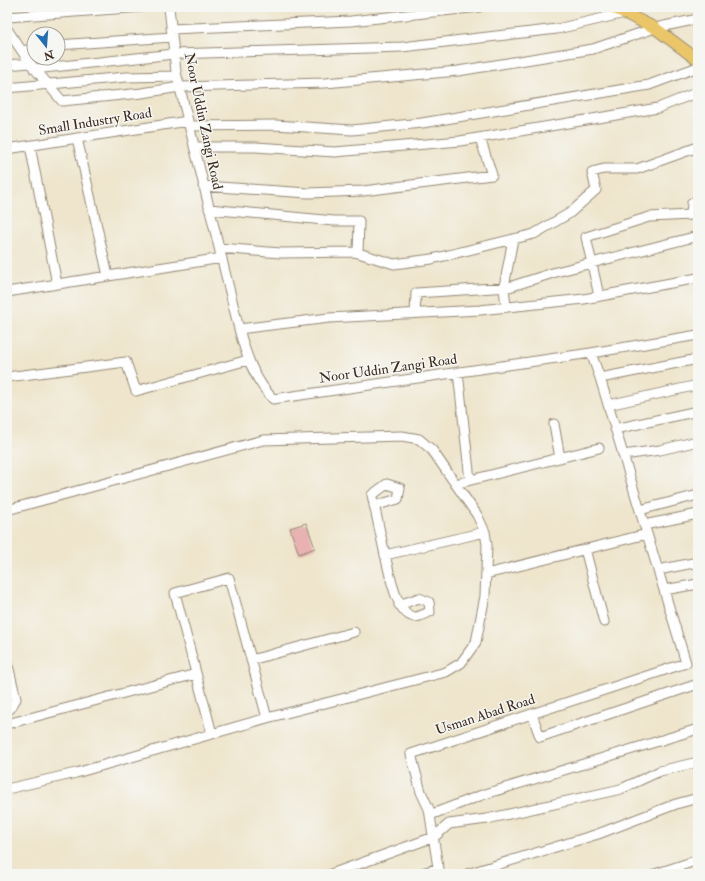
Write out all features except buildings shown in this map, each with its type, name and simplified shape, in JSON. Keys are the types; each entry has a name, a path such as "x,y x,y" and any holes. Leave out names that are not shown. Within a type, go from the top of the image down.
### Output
{"main road":[{"path":"612,7 655,28 698,60"}],"street":[{"path":"7,17 142,7"},
{"name":"Noor Uddin Zangi Road","path":"169,7 177,76 239,329 248,360 264,389 273,399 591,353 698,335"},
{"path":"66,44 172,33 351,22 479,7"},
{"path":"66,63 174,54 402,47 557,29 625,14"},
{"path":"32,66 62,101 135,94 180,87 325,83 458,71 593,49 655,28 698,19"},
{"path":"7,29 26,57"},
{"path":"7,46 26,48"},
{"path":"7,66 26,66"},
{"name":"Small Industry Road","path":"7,149 188,123 275,125 352,130 422,124 649,85 698,67"},
{"path":"7,88 126,77 177,76"},
{"path":"194,147 255,147 335,152 480,138 658,108 698,92"},
{"path":"77,138 108,276"},
{"path":"203,186 308,193 363,191 492,174 480,138"},
{"path":"30,146 58,284"},
{"path":"219,248 281,253 358,252 394,264 432,259 534,234 570,213 596,190 592,172 604,168 637,169 698,147"},
{"path":"599,296 586,237 649,217 690,215 692,203 698,202"},
{"path":"209,209 334,221 358,221 358,252"},
{"path":"415,313 416,293 504,288 698,236"},
{"path":"506,307 504,288 513,239"},
{"path":"7,292 222,258"},
{"path":"239,329 329,318 506,307 599,296 698,278"},
{"path":"591,353 600,378 664,590 698,584"},
{"path":"600,378 698,359"},
{"path":"7,377 126,362 136,390 248,360"},
{"path":"458,372 470,480"},
{"path":"608,405 698,385"},
{"path":"615,429 698,411"},
{"path":"554,424 560,458"},
{"path":"7,510 263,440 402,436 419,438 432,450 477,515 485,532 487,545 485,596 476,642 461,663 446,672 267,718 76,773 7,789"},
{"path":"623,455 660,450 698,441"},
{"path":"455,484 599,448"},
{"path":"640,510 698,495"},
{"path":"374,506 385,555 399,605"},
{"path":"644,525 698,514"},
{"path":"385,555 485,532"},
{"path":"486,574 647,534"},
{"path":"585,549 604,622"},
{"path":"658,570 698,562"},
{"path":"212,734 175,593 229,578 267,718"},
{"name":"Usman Abad Road","path":"439,871 430,815 421,792 411,754 686,663 664,590"},
{"path":"251,660 354,632"},
{"path":"7,661 10,690 16,699 10,709 7,710"},
{"path":"7,724 196,674"},
{"path":"532,714 540,737 698,684"},
{"path":"430,815 482,795 698,729"},
{"path":"331,874 434,837 449,824 487,819 613,791 660,771 698,762"},
{"path":"468,874 598,834 676,804 698,798"},
{"path":"655,874 698,860"},
{"path":"419,874 439,871"}]}
